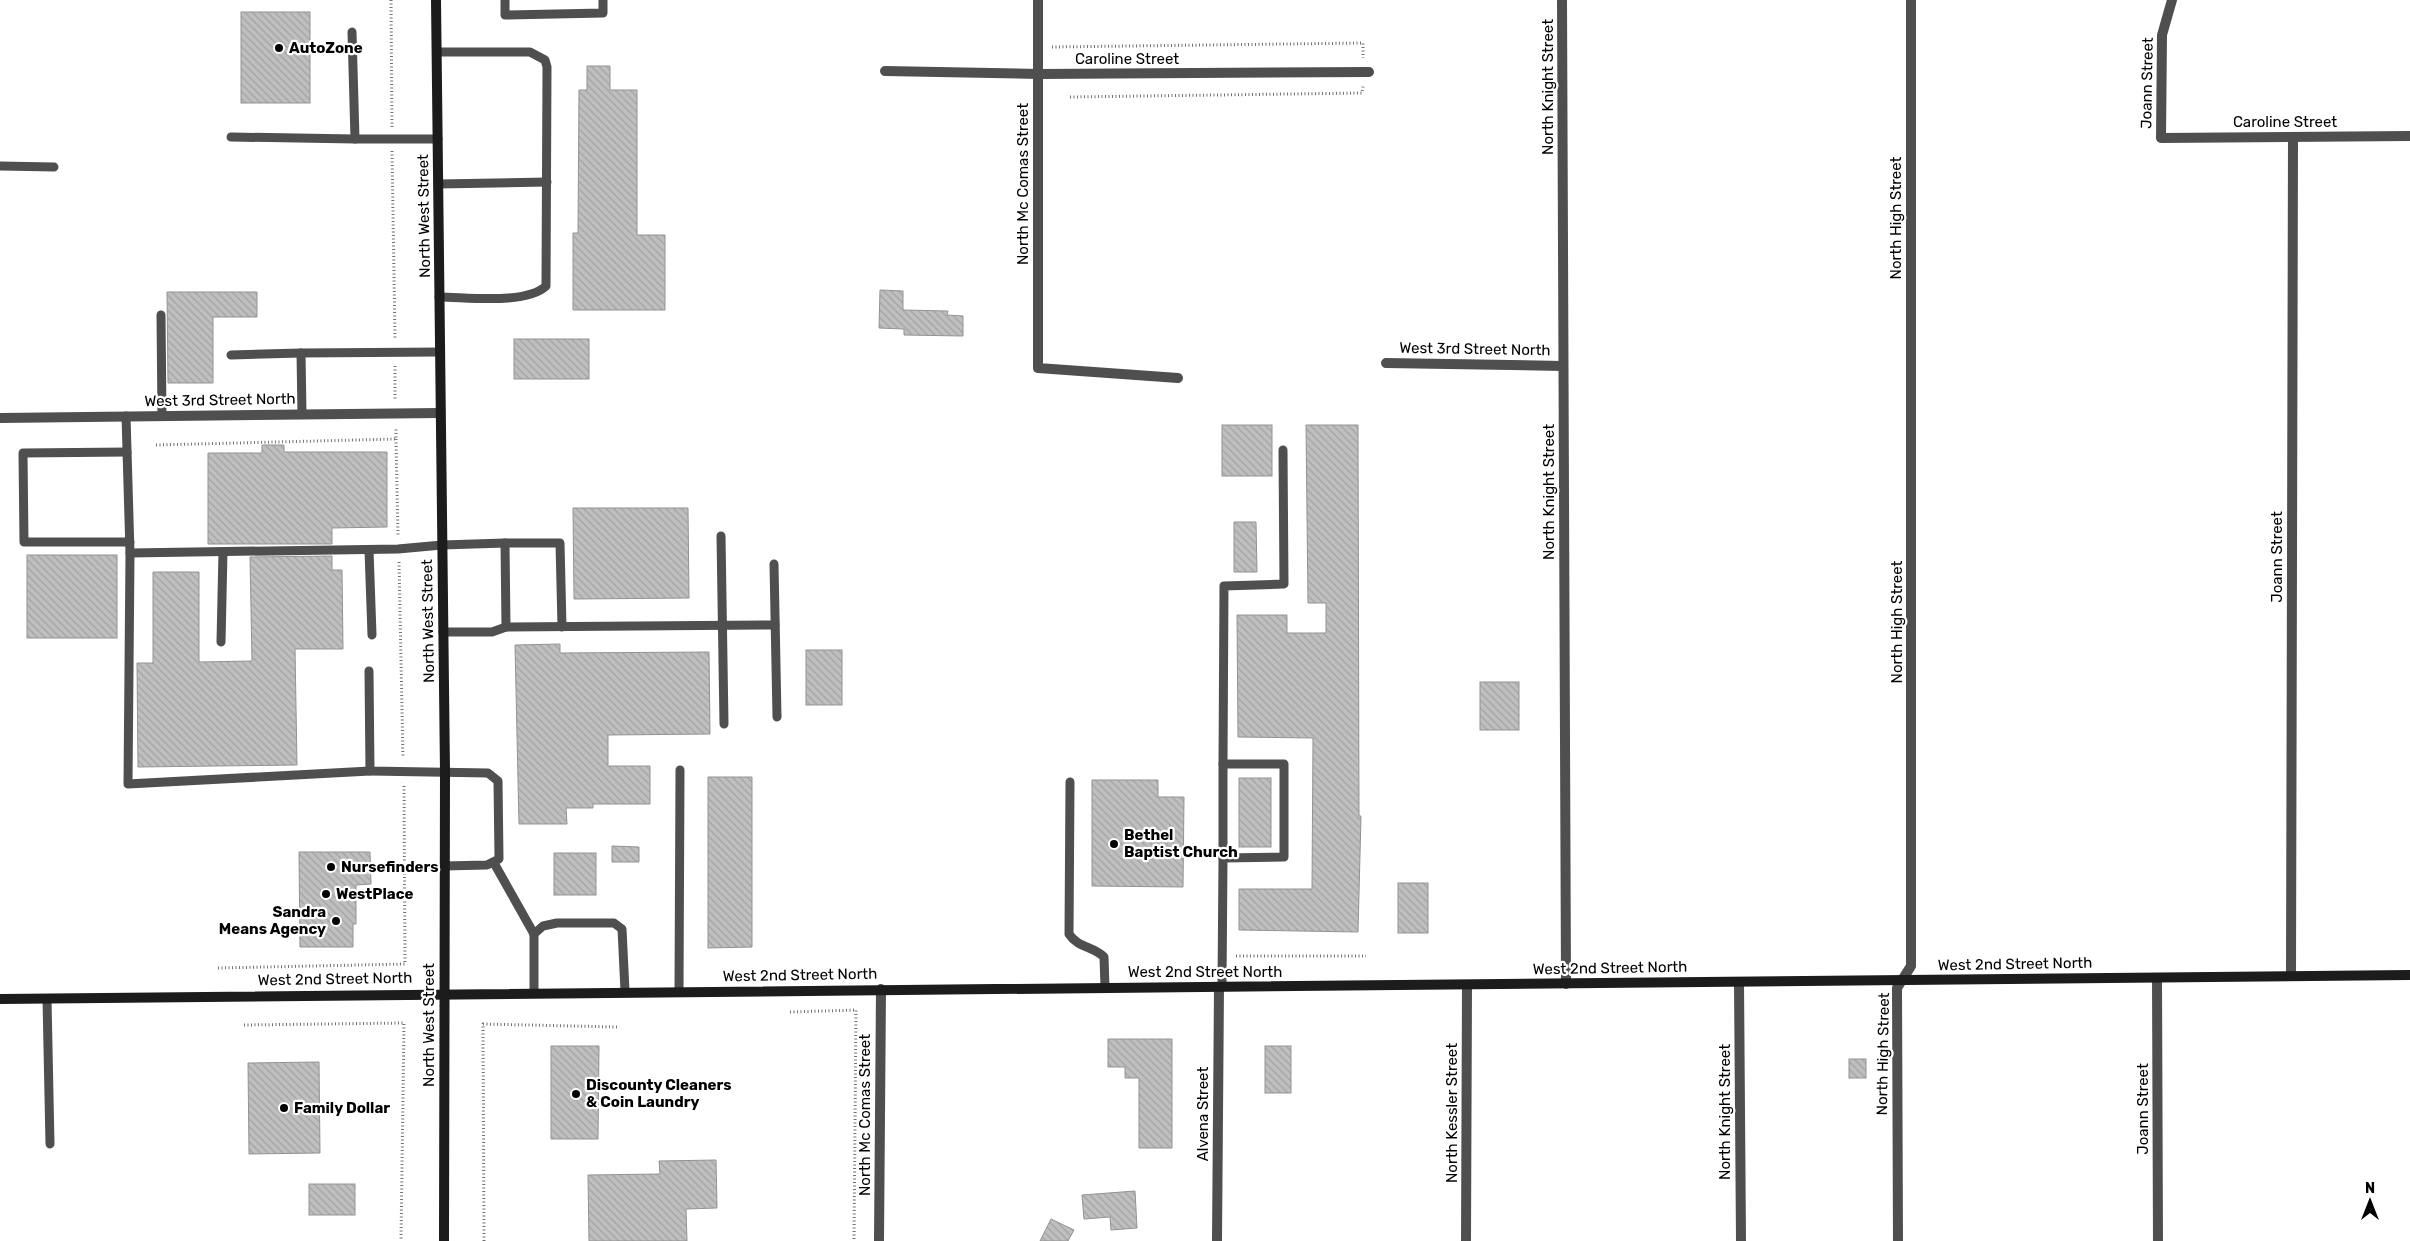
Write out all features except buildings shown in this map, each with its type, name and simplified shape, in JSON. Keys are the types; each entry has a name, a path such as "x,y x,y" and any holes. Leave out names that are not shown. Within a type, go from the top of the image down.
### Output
{"street":[{"name":"North West Street","path":"436,0 445,772 444,1241"},
{"name":"North Mc Comas Street","path":"1038,0 1038,368 1178,378"},
{"name":"North Knight Street","path":"1562,0 1566,984"},
{"name":"North High Street","path":"1898,1241 1897,988 1911,966 1911,0"},
{"name":"Joann Street","path":"2161,138 2162,35 2172,0"},
{"name":"Caroline Street","path":"885,71 1039,74 1369,72"},
{"name":"Caroline Street","path":"2161,138 2410,136"},
{"name":"Joann Street","path":"2291,976 2293,137"},
{"name":"West 3rd Street North","path":"1386,362 1563,366"},
{"name":"West 3rd Street North","path":"0,418 440,413"},
{"name":"West 2nd Street North","path":"0,999 625,991 1467,985 2410,975"},
{"name":"Joann Street","path":"2157,978 2158,1241"},
{"name":"North Knight Street","path":"1739,982 1741,1241"},
{"name":"North Kessler Street","path":"1466,1241 1467,985"},
{"name":"Alvena Street","path":"1217,1241 1220,987"},
{"name":"North Mc Comas Street","path":"880,989 880,1241"}],"lane":[{"path":"505,0 506,15 603,13 603,0"},
{"path":"352,32 355,139"},
{"path":"436,52 530,52 545,60 547,67 546,286 540,291 529,295 509,297 439,297"},
{"path":"231,137 438,139"},
{"path":"0,166 54,167"},
{"path":"438,184 547,182"},
{"path":"161,315 162,416"},
{"path":"231,355 440,352"},
{"path":"301,353 302,414"},
{"path":"126,416 130,542 128,784 370,770 488,773 498,781 499,859 487,865 444,866"},
{"path":"1220,987 1223,858 1224,586 1284,584 1283,450"},
{"path":"127,452 23,453 24,542 130,542"},
{"path":"721,536 724,724"},
{"path":"505,543 506,627"},
{"path":"130,553 369,550 442,545 560,543 562,627"},
{"path":"369,550 372,635"},
{"path":"221,642 223,552"},
{"path":"774,564 777,717"},
{"path":"443,632 492,632 506,627 775,625"},
{"path":"369,671 370,770"},
{"path":"1223,764 1284,764 1284,857 1223,858"},
{"path":"679,991 680,770"},
{"path":"1070,782 1069,934 1074,942 1099,952 1104,957 1105,988"},
{"path":"494,863 534,934 534,992"},
{"path":"534,934 543,926 557,923 614,923 622,929 624,937 625,991"},
{"path":"47,999 50,1144"}],"path":[{"path":"156,445 396,439 391,0"},
{"path":"1222,956 1366,956"},
{"path":"790,1012 856,1010 854,1241"},
{"path":"244,1025 404,1023 401,1241"},
{"path":"484,1241 483,1024 617,1026"}],"place":[{"name":"AutoZone","path":"279,48"},
{"name":"Bethel Baptist Church","path":"1114,844"},
{"name":"Nursefinders","path":"331,867"},
{"name":"WestPlace","path":"326,894"},
{"name":"Sandra Means Agency","path":"336,921"},
{"name":"Discounty Cleaners & Coin Laundry","path":"576,1094"},
{"name":"Family Dollar","path":"284,1108"}]}
